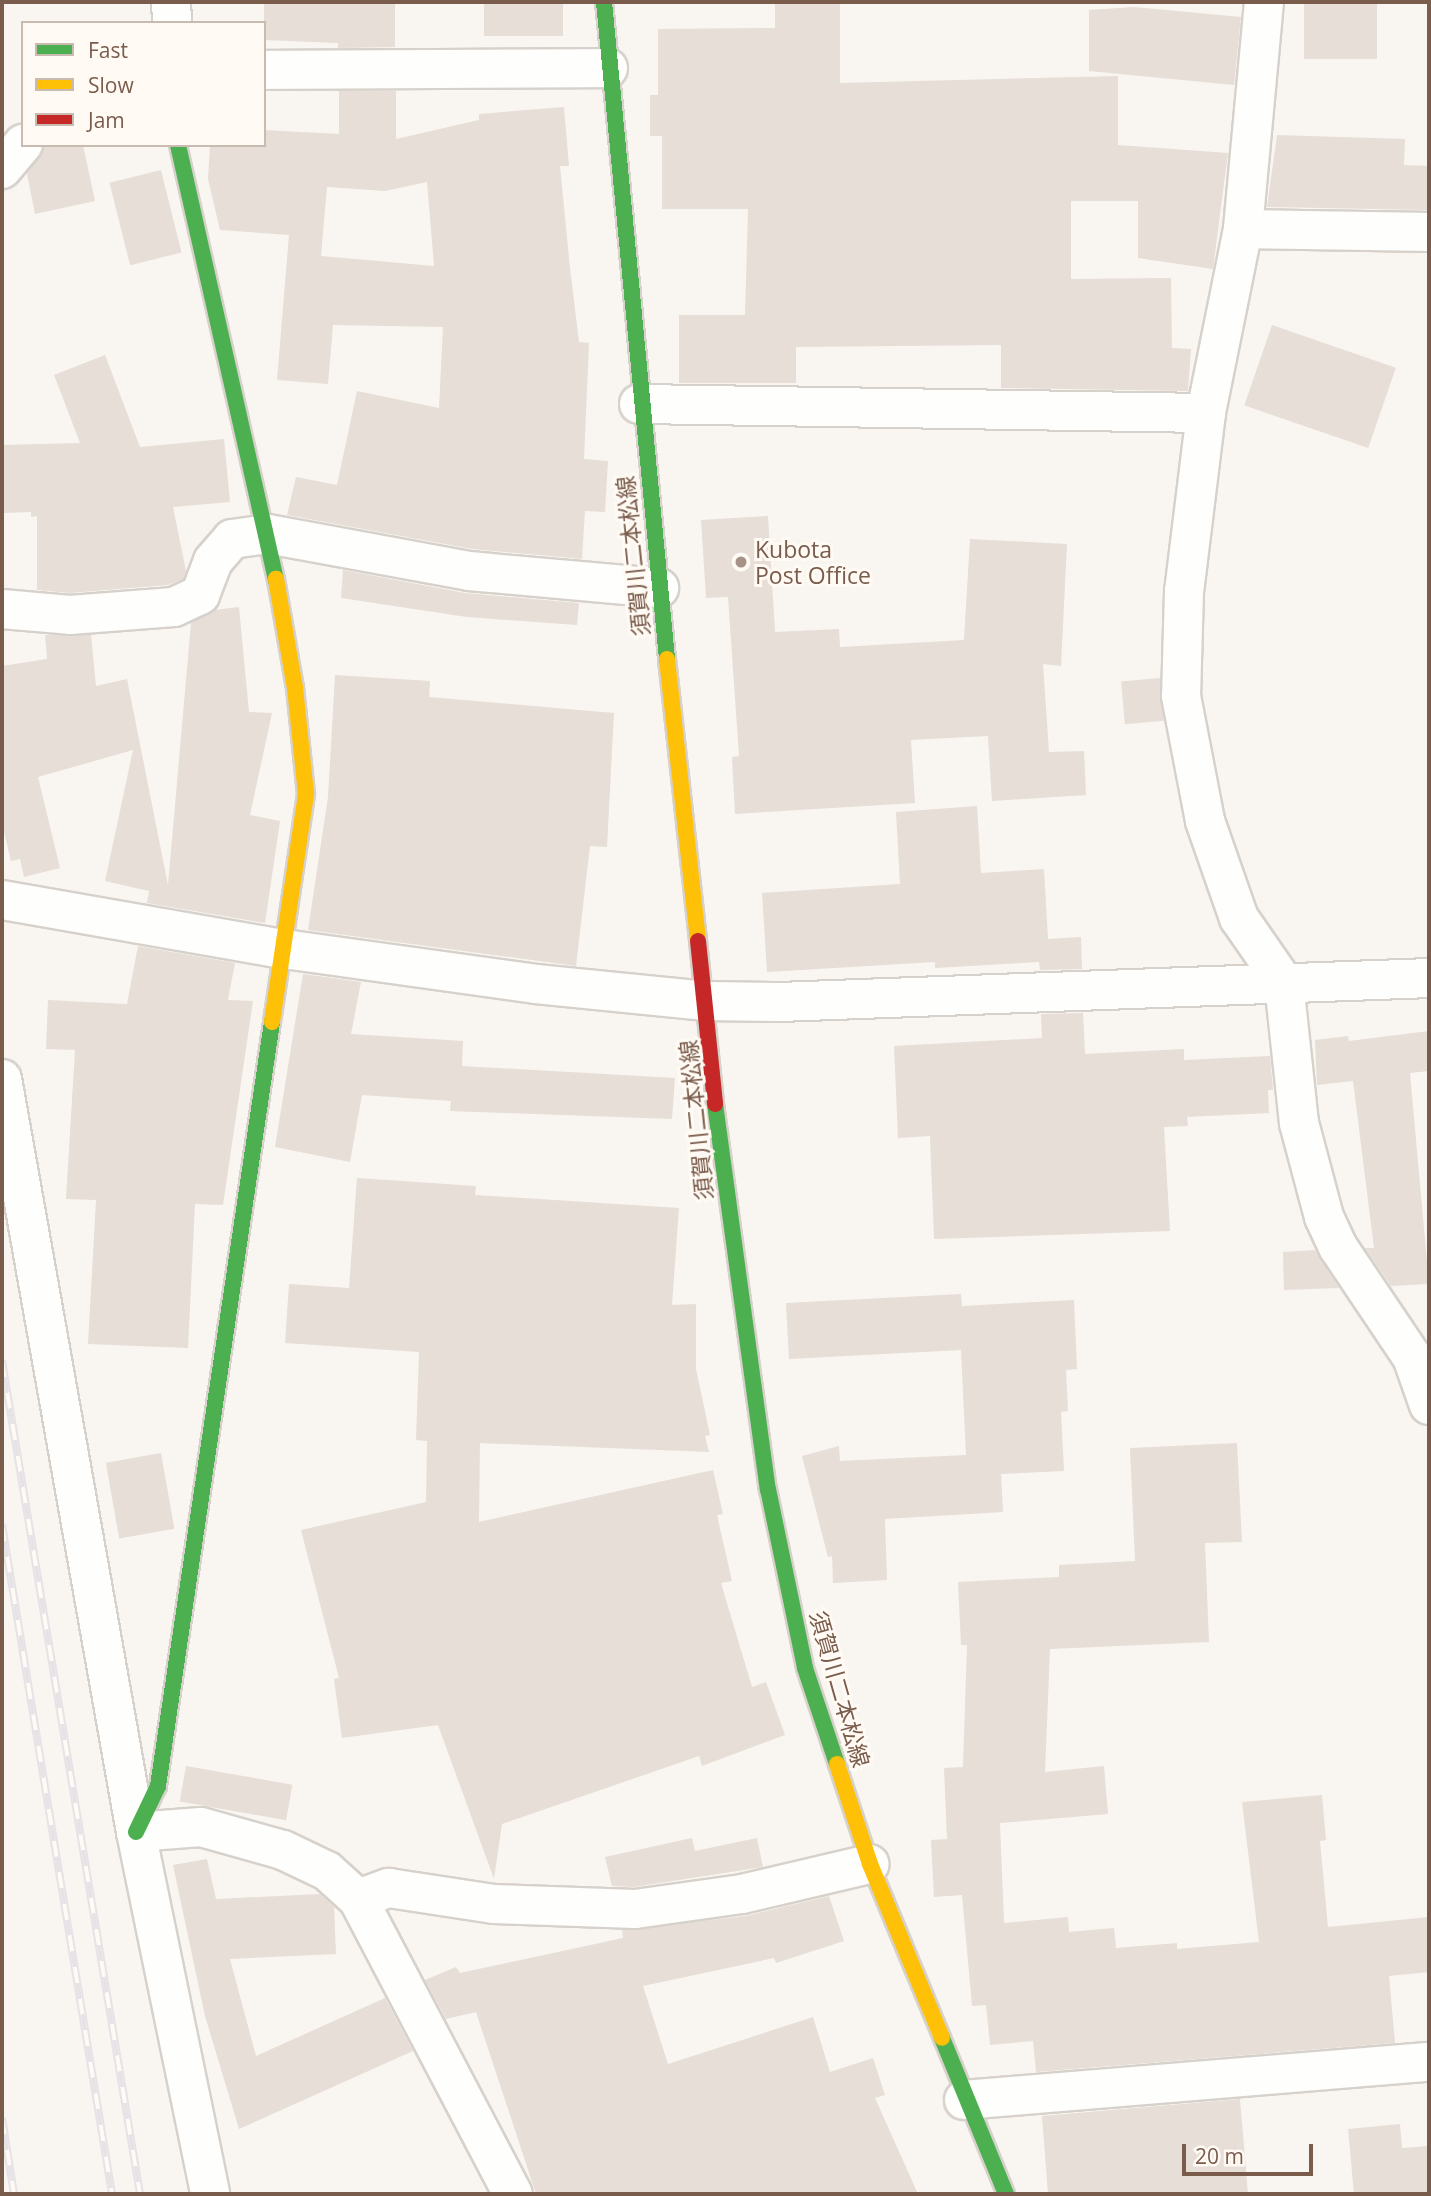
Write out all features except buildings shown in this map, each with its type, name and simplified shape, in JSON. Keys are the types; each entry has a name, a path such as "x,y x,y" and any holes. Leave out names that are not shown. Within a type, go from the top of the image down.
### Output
{"main road":[{"name":"須賀川二本松線","path":"604,2 639,404 720,1147 768,1489 805,1668 870,1864 964,2100 1006,2194"},
{"path":"136,1832 158,1786 306,794 295,688 268,534 178,147"}],"street":[{"path":"171,2 172,21"},
{"path":"1264,2 1242,229 1206,413 1184,591 1181,696 1205,821 1235,906 1284,983 1299,1123 1324,1217 1338,1247 1412,1357 1429,1405"},
{"path":"266,70 608,68"},
{"path":"2,169 21,146"},
{"path":"1242,229 1429,232"},
{"path":"639,404 1206,413"},
{"path":"2,609 70,615 174,607 200,595 213,561 232,539 268,534 469,571 659,588"},
{"path":"2,900 284,949 536,984 706,1001 779,1002 1429,978"},
{"path":"2,1079 12,1175 44,1307 136,1832 209,2194"},
{"path":"136,1832 201,1827 283,1850 327,1871 358,1899 513,2194"},
{"path":"358,1899 389,1888 494,1904 635,1909 742,1894 870,1864"},
{"path":"964,2100 1429,2062"}],"railway":[{"path":"2,1361 140,2194"},
{"path":"2,1525 112,2194"},
{"path":"2,2118 14,2194"}],"traffic: fast":[{"path":"604,2 667,659"},
{"path":"178,147 276,579"},
{"path":"136,1832 158,1786 272,1022"},
{"path":"715,1104 768,1489 805,1668 837,1764"},
{"path":"942,2038 1006,2194"}],"traffic: slow":[{"path":"272,1022 306,794 295,688 276,579"},
{"path":"667,659 698,941"},
{"path":"837,1764 870,1864 942,2038"}],"traffic: jam":[{"path":"698,941 715,1104"}],"place":[{"name":"Kubota Post Office","path":"741,562"}]}
